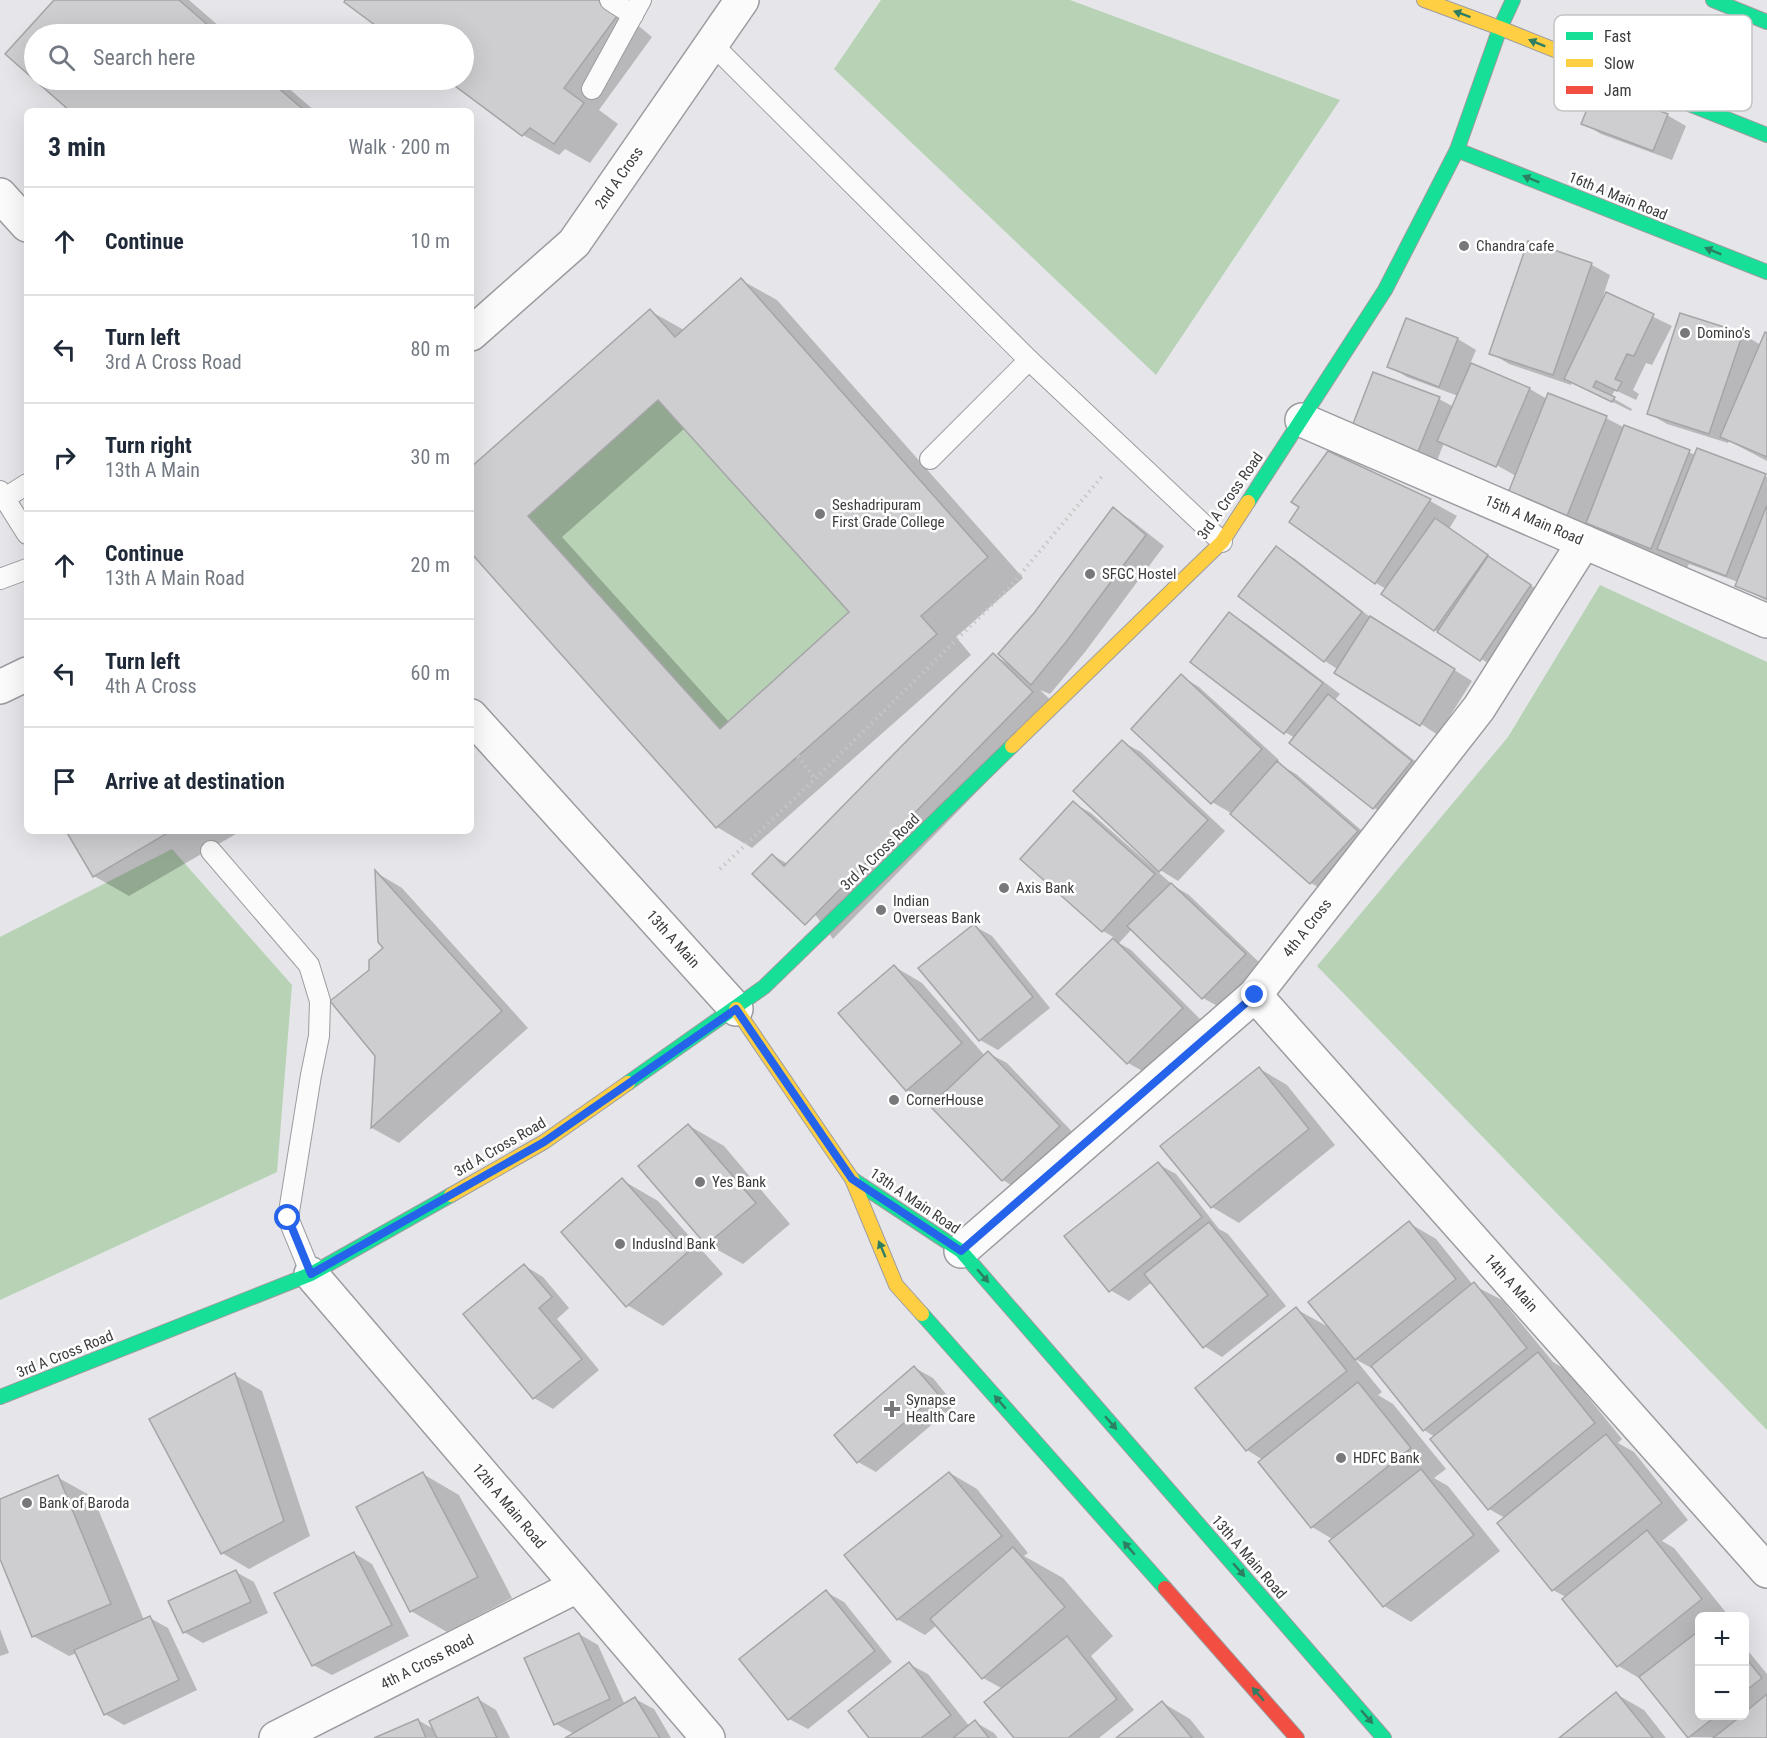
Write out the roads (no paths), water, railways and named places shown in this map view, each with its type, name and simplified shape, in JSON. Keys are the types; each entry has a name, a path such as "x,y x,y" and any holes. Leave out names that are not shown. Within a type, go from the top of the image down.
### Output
{"main road":[{"path":"1424,0 1554,50"},
{"name":"3rd A Cross Road","path":"0,1397 311,1274 544,1142 736,1009 764,987 1222,543 1385,290 1457,150 1500,28 1513,0"},
{"path":"1713,0 1750,15"},
{"path":"1752,16 1767,22"},
{"path":"1707,111 1767,135"},
{"name":"16th A Main Road","path":"1457,150 1767,272"},
{"name":"13th A Main","path":"736,1009 852,1179"},
{"name":"13th A Main Road","path":"852,1179 961,1251 1384,1738"},
{"name":"13th A Main Road","path":"852,1179 896,1284 1297,1738"}],"street":[{"name":"2nd A Cross","path":"474,331 574,243 742,0"},
{"path":"0,195 24,222"},
{"name":"15th A Main Road","path":"1302,420 1767,621"},
{"name":"4th A Cross","path":"961,1251 1255,995 1479,708 1584,542"},
{"path":"0,687 24,675"},
{"name":"13th A Main","path":"474,719 736,1009"},
{"name":"14th A Main","path":"1255,995 1767,1571"},
{"name":"12th A Main Road","path":"311,1274 708,1738"},
{"name":"4th A Cross Road","path":"276,1738 577,1587"}],"lane":[{"path":"592,89 637,7 610,0"},
{"path":"712,44 1029,360 1222,543"},
{"path":"930,459 1029,360"},
{"path":"24,485 3,495 24,529"},
{"path":"0,579 24,570"},
{"path":"211,851 309,965 320,1001 319,1036 288,1218 311,1274"}],"place":[{"name":"Chandra cafe","path":"1464,246"},
{"name":"Domino's","path":"1685,333"},
{"name":"Seshadripuram First Grade College","path":"820,514"},
{"name":"SFGC Hostel","path":"1090,574"},
{"name":"Axis Bank","path":"1004,888"},
{"name":"Indian Overseas Bank","path":"881,910"},
{"name":"CornerHouse","path":"894,1100"},
{"name":"Yes Bank","path":"700,1182"},
{"name":"IndusInd Bank","path":"620,1244"},
{"name":"Synapse Health Care","path":"892,1409"},
{"name":"HDFC Bank","path":"1341,1458"},
{"name":"Bank of Baroda","path":"27,1503"}]}
